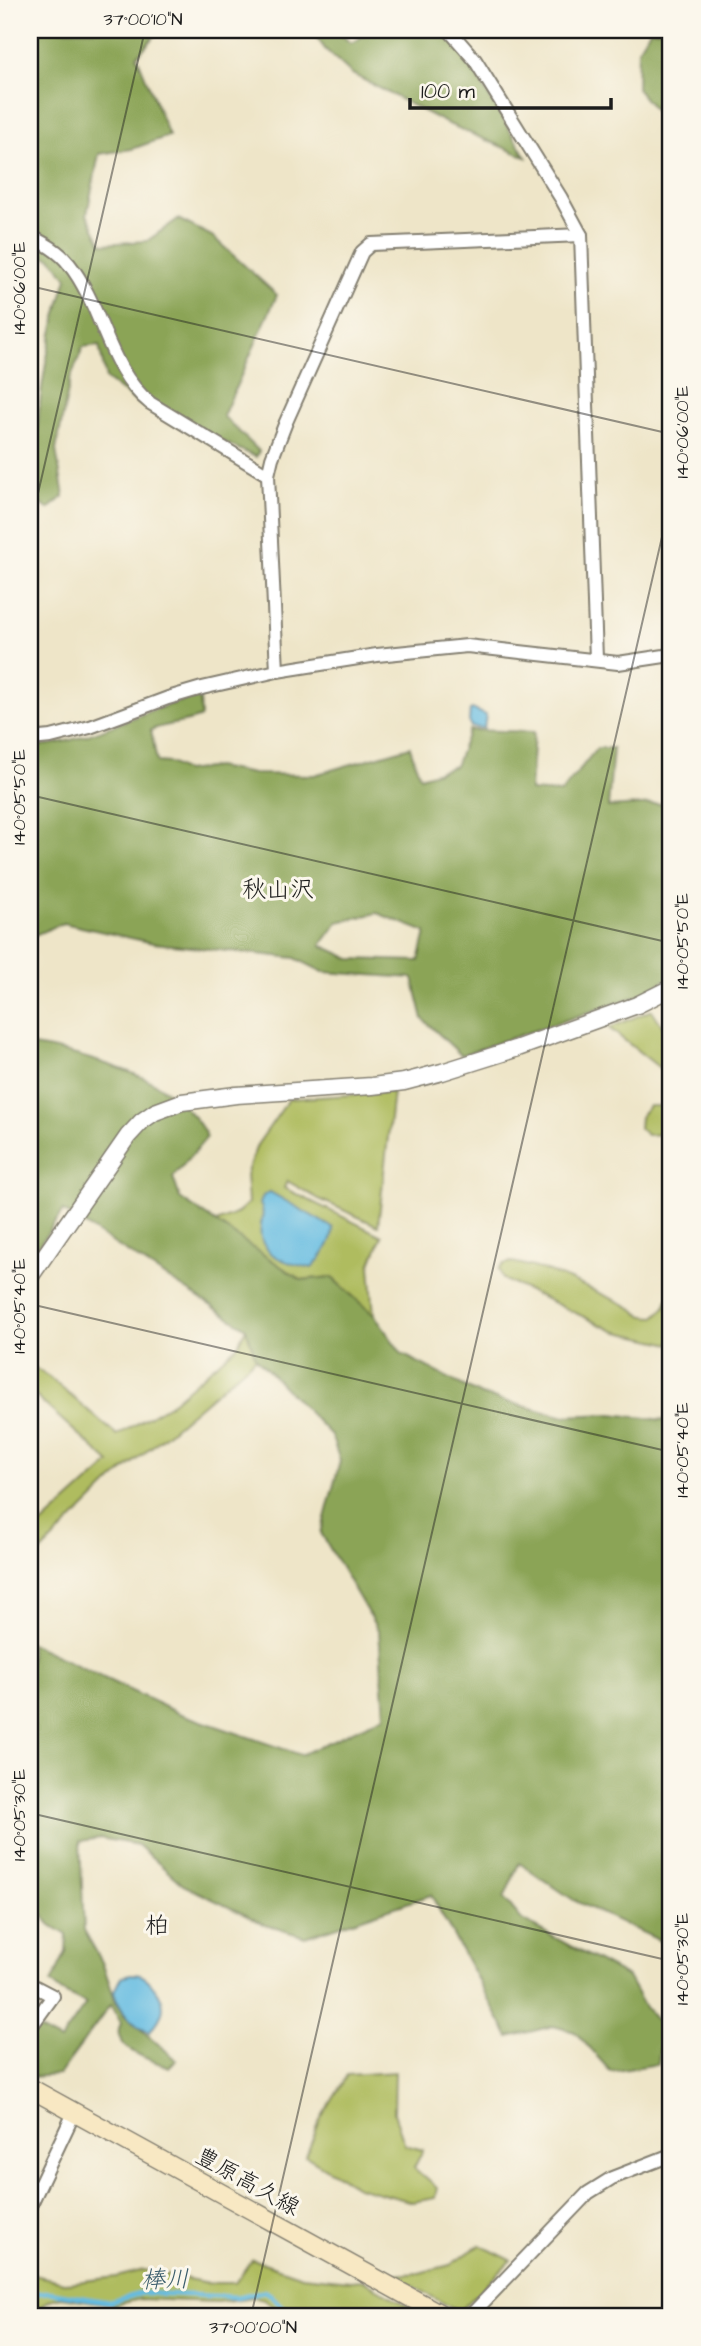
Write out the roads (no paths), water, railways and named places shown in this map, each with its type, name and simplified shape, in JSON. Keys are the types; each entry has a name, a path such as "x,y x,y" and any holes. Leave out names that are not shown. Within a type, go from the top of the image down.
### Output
{"main road":[{"name":"豊原高久線","path":"30,2088 444,2316"}],"street":[{"path":"449,30 475,60 581,235 596,659"},
{"path":"277,671 268,475 286,422 362,252 371,243 581,235"},
{"path":"30,236 51,247 68,262 81,281 116,358 136,392 268,475"},
{"path":"30,739 51,737 90,727 168,698 277,671 389,653 467,646 618,663 671,655"},
{"path":"30,1277 112,1156 142,1121 155,1112 182,1102 204,1098 404,1082 515,1049 637,1005 671,988"},
{"path":"30,1984 53,1996 30,2028"},
{"path":"30,2206 34,2186 74,2113"},
{"path":"470,2316 589,2193 612,2178 671,2155"}],"water":[{"path":"472,709 486,715 484,728 471,727 469,721"},
{"path":"270,1192 333,1228 329,1244 312,1268 284,1261 264,1245 261,1236 263,1212 260,1204 263,1196"},
{"path":"131,1974 147,1979 162,1999 163,2010 149,2032 132,2021 122,2010 114,1991 121,1977"}],"waterway":[{"name":"棒川","path":"30,2294 49,2292 109,2302 143,2293 237,2297 264,2291 291,2316"}],"district":[{"name":"秋山沢","path":"278,889"},
{"name":"柏","path":"157,1925"}]}
